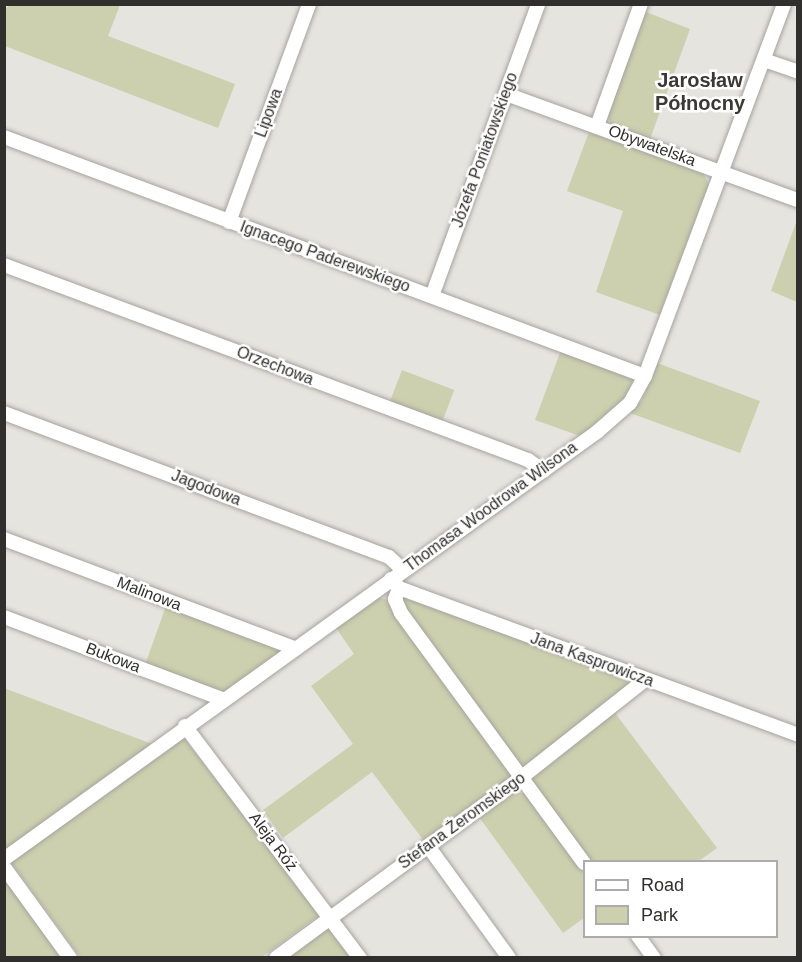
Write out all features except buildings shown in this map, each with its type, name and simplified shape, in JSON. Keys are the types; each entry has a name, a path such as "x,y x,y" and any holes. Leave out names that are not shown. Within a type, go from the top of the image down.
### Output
{"street":[{"name":"Lipowa","path":"229,222 309,4"},
{"name":"Józefa Poniatowskiego","path":"432,296 538,4"},
{"path":"597,126 641,4"},
{"name":"Thomasa Woodrowa Wilsona","path":"4,859 158,750 184,726 294,648 395,584 403,570 543,471 616,417 630,403 645,376 784,4"},
{"path":"764,60 798,72"},
{"name":"Obywatelska","path":"506,94 798,200"},
{"name":"Ignacego Paderewskiego","path":"4,137 645,376"},
{"name":"Orzechowa","path":"4,265 528,460 543,471"},
{"name":"Jagodowa","path":"4,413 388,557 403,570"},
{"name":"Malinowa","path":"4,539 294,648"},
{"path":"395,584 395,599 401,614 583,860"},
{"name":"Jana Kasprowicza","path":"395,584 645,680 798,735"},
{"name":"Bukowa","path":"4,617 222,699"},
{"name":"Stefana Żeromskiego","path":"276,957 522,777 645,680"},
{"name":"Aleja Róż","path":"184,726 360,957"},
{"path":"428,846 509,957"},
{"path":"4,867 70,957"},
{"path":"640,938 654,957"}],"green space":[{"path":"10,5 120,5 108,36 235,84 218,128 5,46 5,9"},
{"path":"646,12 690,29 650,139 612,126 607,116"},
{"path":"589,132 704,174 709,185 660,315 596,292 623,211 567,191"},
{"path":"797,220 798,302 771,291"},
{"path":"561,350 633,376 629,395 580,436 535,420"},
{"path":"657,363 760,401 740,453 630,413 642,400"},
{"path":"402,370 454,390 442,422 390,402"},
{"path":"373,596 388,600 512,769 511,776 424,841 372,772 283,838 263,810 353,744 311,686 354,654 334,625"},
{"path":"404,597 637,681 522,768 401,604"},
{"path":"166,606 283,651 225,695 145,665"},
{"path":"4,688 152,744 4,854"},
{"path":"615,713 717,848 700,860 589,860 528,778"},
{"path":"183,737 321,914 262,957 80,957 10,861"},
{"path":"514,792 526,794 583,872 583,919 563,933 479,817"},
{"path":"5,877 63,957 5,957"},
{"path":"331,923 356,958 284,958"}],"district":[{"name":"Jarosław Północny","path":"700,92"}]}
